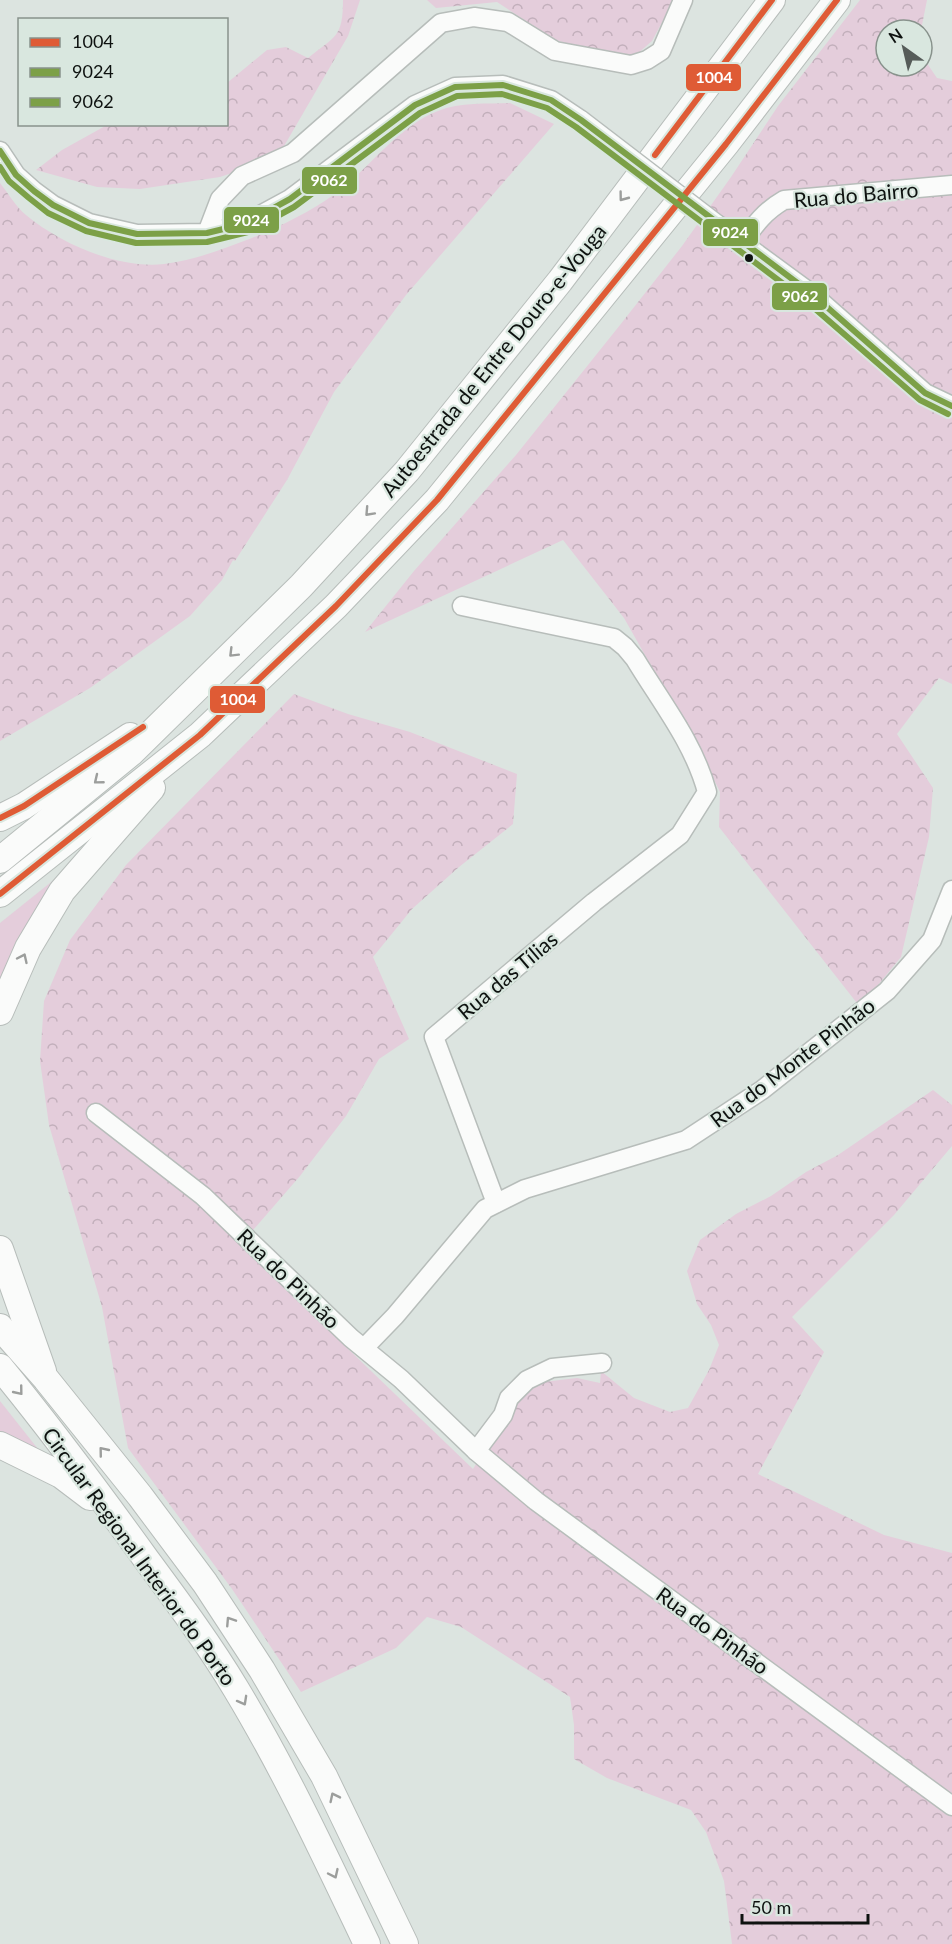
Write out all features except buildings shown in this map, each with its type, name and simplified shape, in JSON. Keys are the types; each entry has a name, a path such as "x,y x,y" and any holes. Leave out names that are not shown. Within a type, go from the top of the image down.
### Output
{"highway":[{"name":"Autoestrada de Entre Douro-e-Vouga","path":"188,697 301,586 407,471 560,281 772,0"},
{"name":"Autoestrada de Entre Douro-e-Vouga","path":"200,735 336,606 437,500 644,246 837,0"},
{"path":"0,818 24,806 188,697"},
{"path":"0,860 131,753 188,697"},
{"path":"0,894 200,735"},
{"path":"0,1012 28,948 62,891 200,735"},
{"path":"0,1249 46,1379"},
{"name":"Circular Regional Interior do Porto","path":"0,1327 46,1379 140,1496 205,1583 262,1670 319,1766 405,1944"},
{"name":"Circular Regional Interior do Porto","path":"0,1367 115,1515 236,1688 296,1796 367,1944"},
{"path":"0,1445 61,1475 115,1515"}],"street":[{"path":"207,233 220,199 242,176 293,153 441,23 474,17 508,22 555,51 631,65 647,60 661,51 683,0"},
{"path":"0,151 16,174 34,191 53,205 89,223 136,234 207,233 244,224 290,199 416,105 455,87 503,85 551,100 581,120 812,294 925,393 952,406"},
{"name":"Rua do Bairro","path":"743,242 760,217 771,207 784,200 952,185"},
{"name":"Rua das Tílias","path":"462,606 614,638 635,660 690,748 701,771 706,792 680,835 594,902 434,1037 496,1203"},
{"name":"Rua do Monte Pinhão","path":"364,1348 395,1316 485,1209 525,1189 686,1140 762,1090 887,991 932,940 952,890"},
{"name":"Rua do Pinhão","path":"96,1113 203,1196 351,1338 401,1379 476,1451 536,1501 952,1806"},
{"path":"476,1451 502,1415 509,1398 527,1380 552,1368 602,1362"}],"green space":[{"path":"343,0 360,0 348,36 280,153 258,164 220,177 140,189 97,187 36,170 62,150 105,126 228,126 228,82 267,50 286,47 308,58 336,35 343,12"},
{"path":"427,0 674,0 652,41 636,55 618,56 595,52 553,39 497,2 436,8"},
{"path":"860,0 927,0 923,18 874,18 874,78 934,78 934,74 937,78 952,81 952,684 939,678 897,734 933,788 929,837 901,957 860,1007 719,827 720,792 704,759 624,618 563,540 365,632 414,571 516,455 620,325 682,246 778,106"},
{"path":"510,103 554,124 406,295 334,392 287,480 222,580 190,616 90,688 0,741 0,183 26,215 73,245 128,263 164,264 198,257 252,238 306,212 349,183 410,127 438,111 464,105"},
{"path":"294,694 348,714 410,732 517,774 513,824 459,867 412,909 373,957 409,1039 379,1059 346,1116 300,1176 240,1245 473,1469 509,1411 535,1383 577,1378 600,1383 601,1371 634,1398 670,1412 688,1408 709,1370 719,1345 711,1325 697,1304 687,1271 700,1240 736,1214 771,1196 806,1172 838,1155 933,1090 952,1105 952,1146 894,1215 792,1317 824,1352 758,1474 884,1535 952,1553 952,1944 732,1944 724,1881 706,1832 691,1810 607,1778 574,1759 574,1725 570,1697 461,1627 427,1617 396,1648 301,1692 232,1589 128,1448 102,1307 49,1125 40,1061 44,1001 70,940 126,865"},
{"path":"60,875 23,930 0,985 0,923"},
{"path":"0,1401 38,1449 0,1436"}],"transit line":[{"name":"1004","path":"655,155 772,0"},
{"name":"1004","path":"0,894 200,735 336,606 437,500 726,144 837,0"},
{"name":"9024","path":"0,151 16,175 34,191 53,205 89,223 137,234 207,233 244,224 290,199 415,105 455,87 503,85 551,100 581,120 812,294 925,393 952,406"},
{"name":"9062","path":"0,167 9,181 48,213 86,231 136,243 207,242 248,232 294,207 420,113 457,96 502,94 547,108 576,127 806,301 920,400 948,414"},
{"name":"1004","path":"0,818 24,806 143,727"}]}
